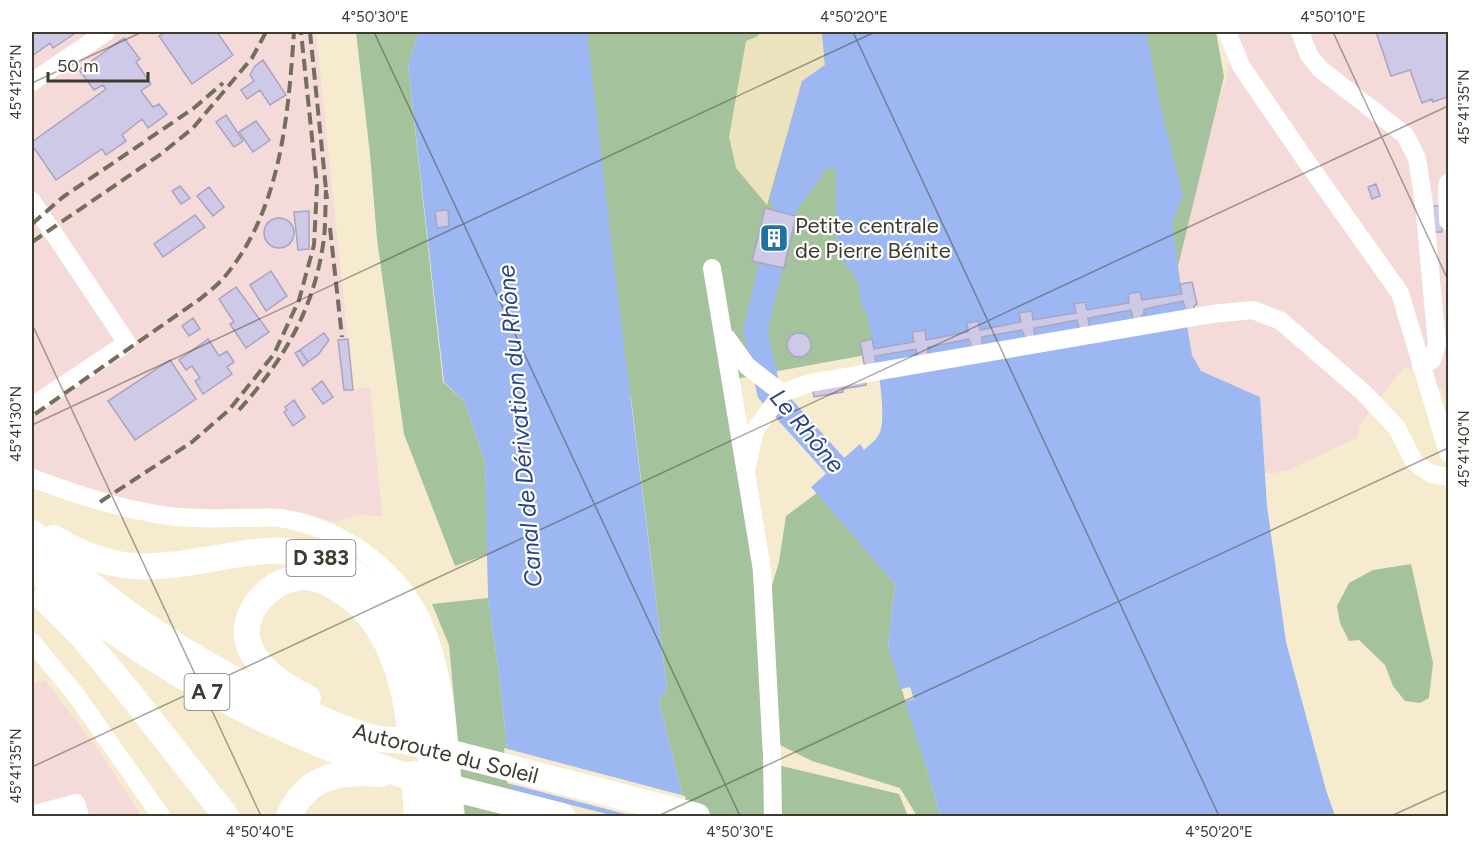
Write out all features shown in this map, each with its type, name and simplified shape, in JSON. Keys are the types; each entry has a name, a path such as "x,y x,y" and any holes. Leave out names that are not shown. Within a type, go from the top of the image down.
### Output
{"highway":[{"name":"D 383","path":"32,521 54,538 82,554 122,566 171,567 251,552 287,551 320,557 358,577 377,592 394,612 413,648 425,709 436,816"},
{"name":"Autoroute du Soleil","path":"32,532 61,559 134,616 182,649 288,705 373,738 401,740 698,816"},
{"name":"Autoroute du Soleil","path":"32,567 108,629 203,689 287,731 405,776 562,816"},
{"path":"401,740 375,725 337,711 286,687 266,670 252,652 248,634 252,613 266,592 288,579 303,577 316,579 351,598 369,616 383,635 398,668 407,709 417,816"},
{"path":"32,587 82,636 169,741 226,816"},
{"path":"289,816 309,789 330,777 353,772 405,776"}],"street":[{"path":"32,81 106,32"},
{"path":"1227,32 1241,66 1400,293 1449,453"},
{"path":"1300,32 1309,56 1320,69 1405,135 1417,158 1424,204 1437,344 1432,360 1423,373"},
{"path":"1449,183 1447,188 1449,221"},
{"path":"32,201 127,343 32,406"},
{"path":"712,268 762,570 773,816"},
{"path":"746,469 755,430 782,393 810,383 1212,314 1253,310 1281,321 1364,393 1397,428 1414,462 1432,474 1449,477"},
{"path":"724,333 747,366 782,393"},
{"path":"1423,373 1437,372 1449,344"},
{"path":"32,478 119,508 177,517 280,518 333,533 357,546 403,588 429,636 438,670 445,717 455,816"},
{"path":"32,642 76,696 161,816"},
{"path":"32,815 76,803 80,816"}],"shaded area":[{"path":"32,32 316,32 353,389 370,387 382,516 361,515 332,522 301,512 264,508 213,510 166,507 122,499 32,469"},
{"path":"1235,32 1448,32 1448,411 1442,389 1405,366 1360,424 1357,438 1291,469 1275,473 1265,473 1260,397 1201,371 1192,355 1172,223 1226,81"},
{"path":"45,680 97,748 142,816 32,816 32,684"}],"green space":[{"path":"356,32 419,32 408,66 443,382 465,402 485,462 488,554 455,566 404,434 377,239"},
{"path":"497,32 1216,32 1224,77 1170,299 724,381 752,558 765,762 899,794 908,816 685,816 681,789 659,702 667,688 631,398"},
{"path":"817,493 895,584 888,646 940,816 917,816 900,788 812,761 780,745 770,592 779,562 786,516"},
{"path":"1411,564 1433,663 1429,698 1420,703 1405,701 1393,686 1385,665 1359,640 1349,641 1340,623 1337,606 1349,583 1373,570"},
{"path":"488,598 499,673 514,816 465,816 449,645 432,604"}],"sand":[{"path":"759,32 822,32 825,65 802,82 767,205 736,168 729,137 746,41 758,36"}],"water":[{"name":"Canal de Dérivation du Rhône","path":"419,32 587,32 667,688 659,702 681,789 685,816 514,816 499,673 488,598 485,462 465,402 444,382 408,66"},
{"path":"822,32 1146,32 1161,109 1183,196 1172,223 1182,294 1142,300 1140,292 1128,294 1129,303 1087,310 1085,302 1074,304 1076,313 1033,320 1032,311 1020,314 1021,322 980,330 978,321 967,323 968,332 926,340 924,330 913,332 914,342 874,349 866,311 863,312 858,282 836,250 836,169 827,168 797,210 769,202 802,81 825,65"},
{"path":"1183,301 1192,355 1201,371 1260,397 1267,506 1286,642 1335,816 940,816 905,702 914,699 910,687 901,689 888,646 895,584 811,487 860,444 864,450 879,435 882,425 882,405 875,356 916,349 916,355 928,353 928,347 969,339 970,345 983,343 982,337 1022,330 1023,335 1035,333 1034,328 1077,320 1078,325 1088,324 1088,318 1131,310 1132,316 1144,320 1144,309"}],"pier":[{"path":"504,748 685,796 688,816 633,816 507,783"},
{"path":"508,789 615,816 511,816"}],"building":[{"path":"32,32 77,32 53,48 50,43 32,56"},
{"path":"166,32 217,32 233,55 192,84 159,36"},
{"path":"1376,32 1448,32 1447,97 1422,103 1410,70 1391,76"},
{"path":"124,38 140,59 136,62 151,84 141,91 153,107 159,104 167,114 148,128 142,119 122,135 126,141 106,155 102,149 56,180 32,142 106,89 103,85 94,90 79,70"},
{"path":"263,60 286,95 270,105 260,90 247,99 241,90 254,81 250,75 255,66"},
{"path":"226,115 243,141 234,147 216,122"},
{"path":"256,121 270,140 253,152 239,132"},
{"path":"1376,184 1380,196 1372,199 1368,187"},
{"path":"180,186 190,198 181,204 172,191"},
{"path":"209,187 224,207 213,216 197,196"},
{"path":"1431,206 1441,206 1442,232 1432,232"},
{"name":"Petite centrale de Pierre Bénite","path":"765,208 796,216 784,268 752,261"},
{"path":"448,210 449,226 437,228 435,211"},
{"path":"309,211 309,249 298,250 294,212"},
{"path":"195,215 205,227 163,257 154,244"},
{"path":"279,218 289,223 294,233 289,243 279,248 269,243 264,233 269,223"},
{"path":"271,271 287,296 266,311 250,285"},
{"path":"1192,282 1197,304 1194,306 1195,312 1187,313 1183,301 1144,309 1144,315 1142,315 1144,320 1134,322 1131,310 1088,318 1090,330 1080,331 1077,320 1034,328 1035,339 1026,341 1022,330 982,337 982,349 973,350 969,339 928,347 928,358 918,360 916,349 875,356 876,367 867,369 864,363 860,342 872,339 874,349 914,342 912,332 925,330 926,340 968,332 967,323 978,321 980,330 1021,322 1019,313 1032,311 1033,320 1076,313 1074,304 1085,302 1087,310 1129,303 1128,294 1140,292 1142,300 1182,294 1180,284"},
{"path":"236,287 269,332 246,348 230,324 234,322 219,299"},
{"path":"193,318 200,329 189,336 182,326"},
{"path":"324,333 329,340 318,355 308,362 300,350"},
{"path":"799,333 807,337 811,345 807,353 799,357 791,353 787,345 791,337"},
{"path":"208,339 219,356 227,351 234,362 227,367 232,374 203,394 195,381 200,378 192,366 186,370 179,360"},
{"path":"348,339 353,390 344,390 338,340"},
{"path":"300,350 308,362 303,366 295,353"},
{"path":"170,360 196,399 135,440 108,401"},
{"path":"810,378 866,382 866,385 814,397"},
{"path":"322,381 333,397 323,404 312,389"},
{"path":"294,400 305,417 293,426 284,412 287,410 285,407"}],"waterway":[{"name":"Le Rhône","path":"793,176 755,330 769,392 847,479 860,483"}],"railway":[{"path":"32,242 161,154 193,128 252,58 266,32"},
{"path":"35,414 200,299 221,281 241,254 257,225 278,163 284,130 294,32"},
{"path":"100,502 192,442 229,410 274,354 299,300 314,245 317,186 301,32"},
{"path":"310,32 327,199"},
{"path":"32,224 63,197 194,108 223,83"},
{"path":"239,410 282,354 304,313 312,292 323,245 326,190"},
{"path":"330,228 342,337"}],"place":[{"name":"Petite centrale de Pierre Bénite","path":"774,238"}]}
